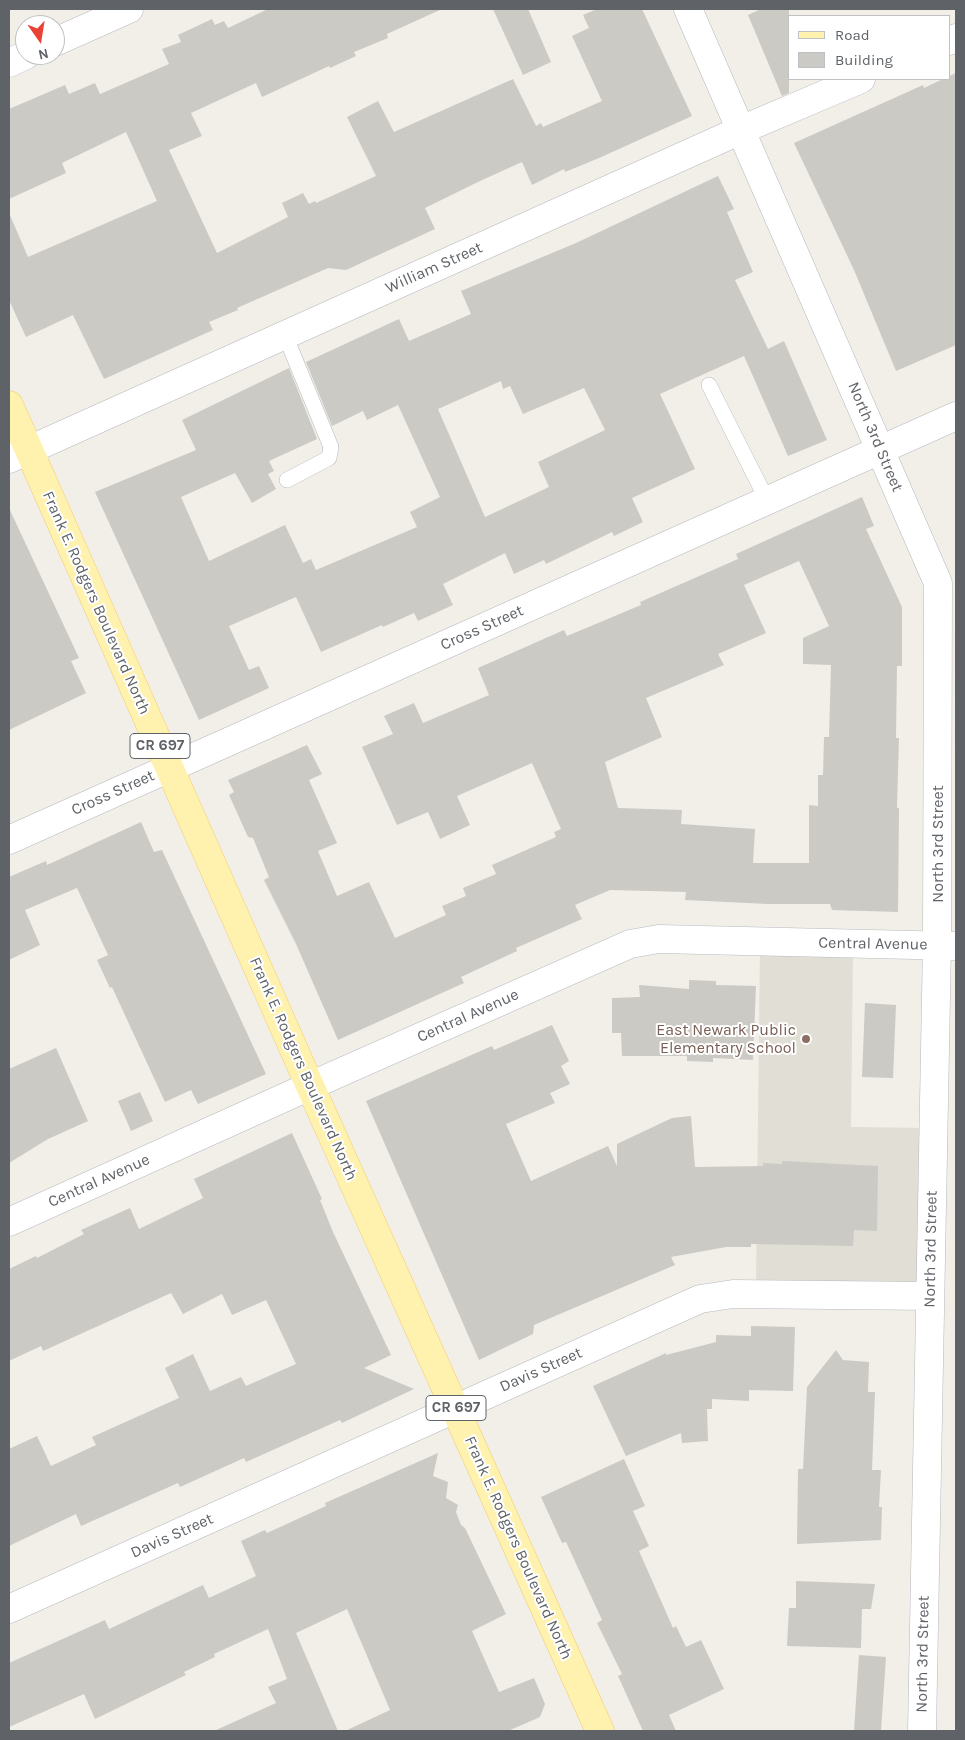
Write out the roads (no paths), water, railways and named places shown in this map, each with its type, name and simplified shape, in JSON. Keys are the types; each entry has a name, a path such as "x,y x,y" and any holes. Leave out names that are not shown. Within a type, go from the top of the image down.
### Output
{"main road":[{"name":"Frank E. Rodgers Boulevard North","path":"9,405 19,454 169,768 456,1408 598,1731"}],"street":[{"path":"65,38 129,9"},
{"name":"North 3rd Street","path":"688,9 938,583 947,946 930,1296 922,1731"},
{"name":"William Street","path":"19,454 741,130 859,80"},
{"name":"Cross Street","path":"9,840 956,416"},
{"name":"Central Avenue","path":"9,1222 630,944 659,939 947,946"},
{"name":"Davis Street","path":"9,1609 700,1299 733,1294 930,1296"}],"lane":[{"path":"285,335 331,447 329,458 287,480"},
{"path":"709,385 768,500"}],"place":[{"name":"East Newark Public Elementary School","path":"806,1039"}]}
